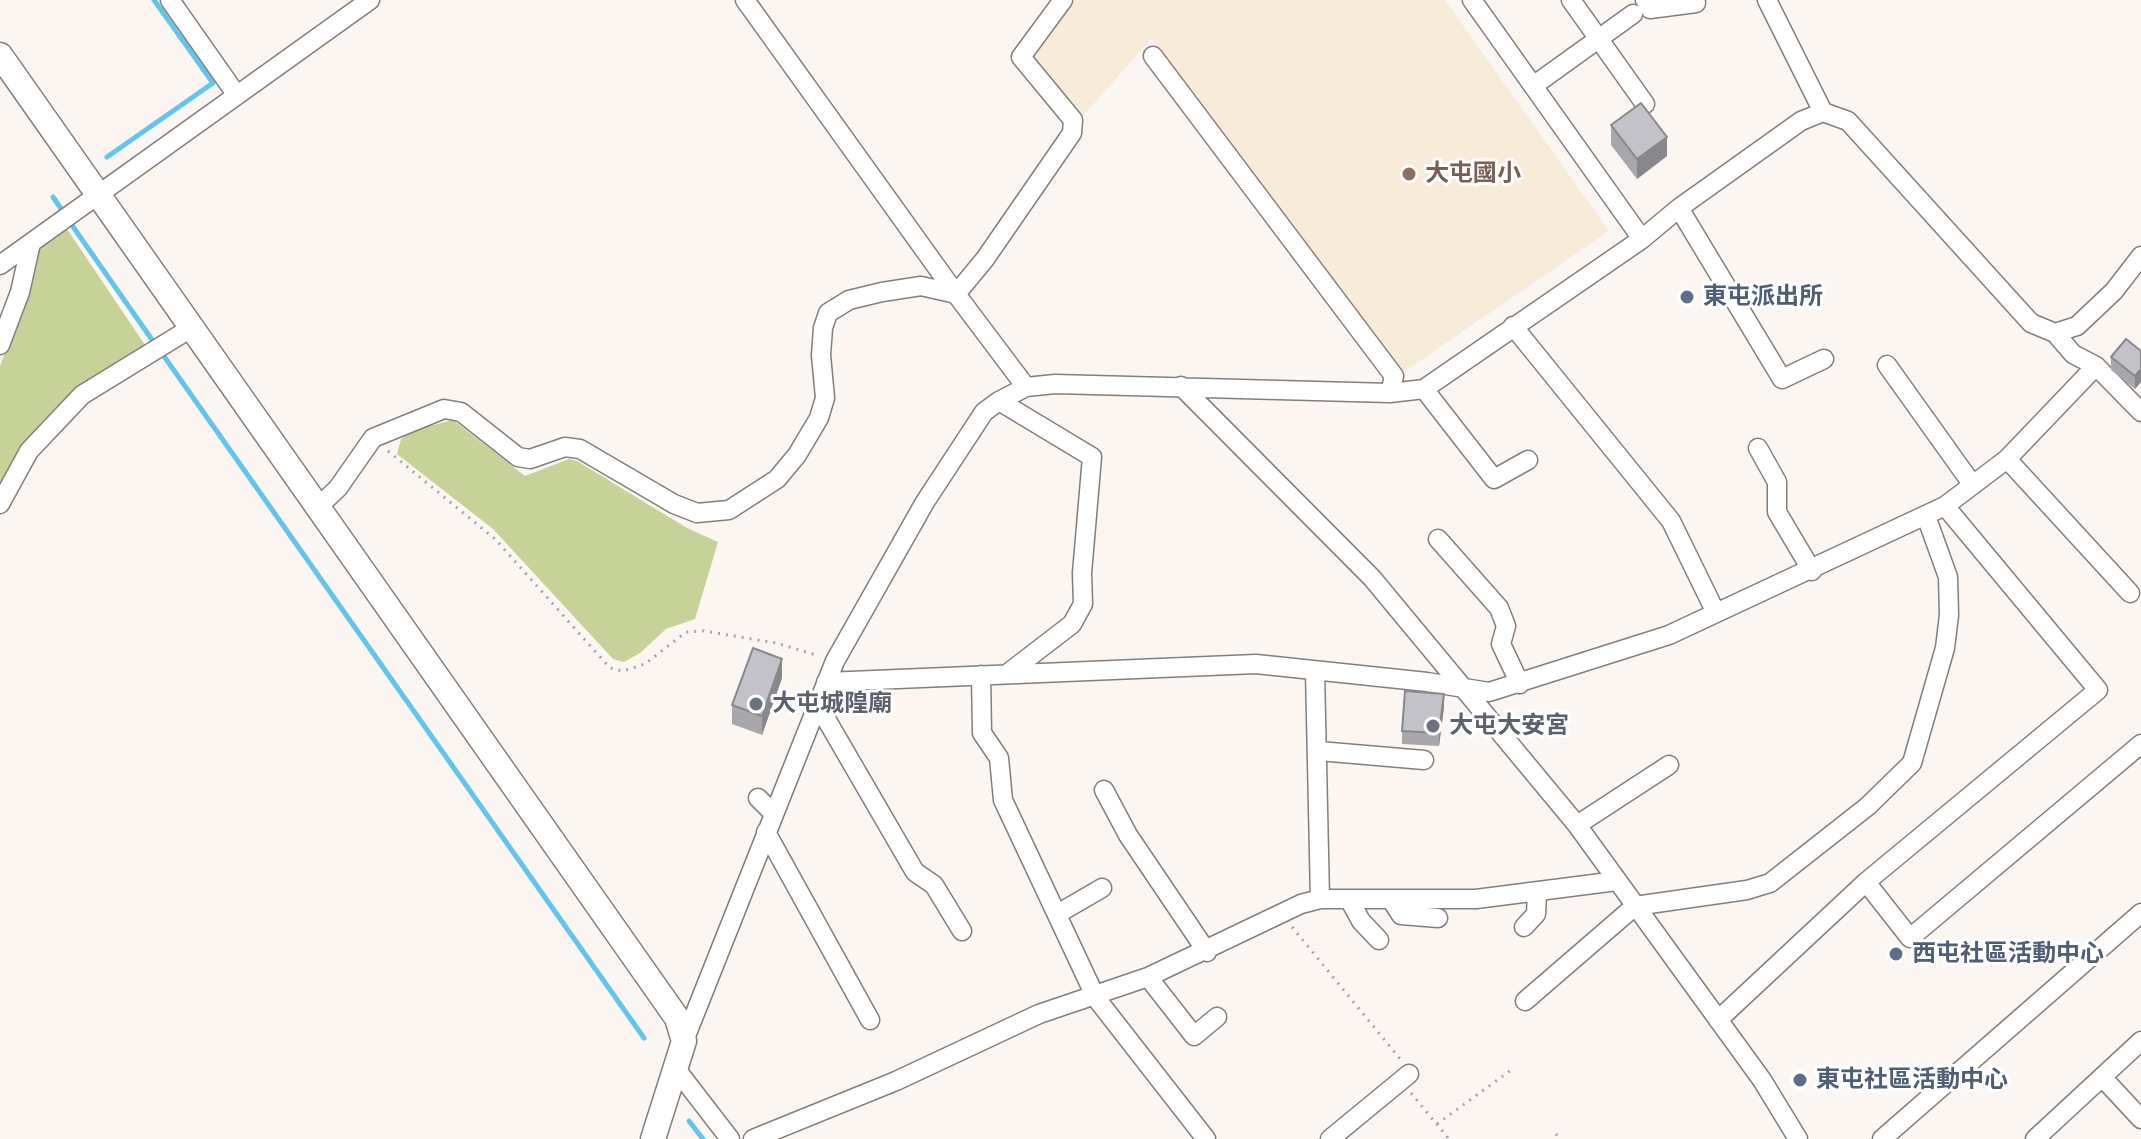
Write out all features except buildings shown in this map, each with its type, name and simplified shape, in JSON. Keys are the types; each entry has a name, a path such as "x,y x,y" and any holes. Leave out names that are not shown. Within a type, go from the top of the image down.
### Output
{"main road":[{"path":"0,55 182,333 317,508 661,991 677,1018 684,1041 653,1139"}],"street":[{"path":"170,0 236,94"},
{"path":"0,265 370,0"},
{"path":"745,0 1026,387"},
{"path":"956,294 985,259 1072,133 1073,120 1021,57 1063,0"},
{"path":"1472,0 1642,239"},
{"path":"1571,0 1645,104"},
{"path":"1767,0 1823,112"},
{"path":"1533,86 1639,7 1650,9 1696,3"},
{"path":"1153,56 1394,376 1390,393"},
{"path":"684,1041 835,661 925,502 984,412 1026,387 1055,384 1181,386 1390,393 1424,389 1642,239 1679,208 1801,121 1823,112 1848,121 2031,323 2055,333 2073,354 2096,366 2141,412"},
{"path":"1679,208 1782,379 1824,359"},
{"path":"0,345 20,292 31,243"},
{"path":"2055,333 2077,326 2114,291 2141,256"},
{"path":"317,508 338,488 373,438 444,409 461,412 518,457 530,459 565,447 580,449 674,504 697,513 729,510 777,479 797,455 819,418 825,398 823,328 828,313 849,300 921,286 956,294"},
{"path":"1513,326 1671,521 1716,613"},
{"path":"0,504 29,451 82,395 182,333"},
{"path":"1887,365 1972,484"},
{"path":"826,682 1256,664 1427,682 1489,692 1669,635 1812,571 1945,506 2007,459 2096,366"},
{"path":"1181,386 1372,578 1467,690 1577,825 1762,1080 1798,1139"},
{"path":"1424,389 1494,479 1528,460"},
{"path":"999,401 1092,457 1082,573 1083,604 1072,624 1007,674"},
{"path":"1758,448 1777,482 1777,512 1812,571"},
{"path":"2007,459 2130,593"},
{"path":"1718,1020 1866,882 2098,690 1945,506"},
{"path":"1525,1001 1635,906 1747,890 1770,883 1868,806 1912,763 1945,648 1949,615 1948,577 1926,516"},
{"path":"1438,539 1499,608 1506,626 1501,644 1520,684"},
{"path":"1315,671 1320,899"},
{"path":"981,675 982,733 999,758 1003,800 1059,913 1096,998 1206,1139"},
{"path":"818,705 915,872 934,885 962,931"},
{"path":"1866,882 1910,938 2141,744"},
{"path":"1319,751 1424,760"},
{"path":"1577,825 1669,765"},
{"path":"1104,790 1136,847 1207,952"},
{"path":"758,798 774,814"},
{"path":"766,832 870,1020"},
{"path":"753,1139 896,1081 1039,1014 1096,998 1148,977 1320,899 1392,901 1537,893 1617,881"},
{"path":"1059,913 1102,888"},
{"path":"1524,927 1536,914 1537,893"},
{"path":"1350,901 1361,921 1379,940"},
{"path":"1392,901 1401,915 1438,918"},
{"path":"1882,1139 2141,913"},
{"path":"1148,977 1194,1036 1217,1017"},
{"path":"2035,1139 2141,1041"},
{"path":"676,1069 730,1139"},
{"path":"1330,1139 1409,1074"},
{"path":"2102,1077 2141,1119"}],"path":[{"path":"373,438 495,539 610,668 623,671 645,664 686,632 704,631 776,643 835,661"},
{"path":"1282,915 1400,1058 1409,1074 1410,1092 1449,1139"},
{"path":"1437,1124 1511,1070"},
{"path":"1556,1134 1560,1139"}],"shaded area":[{"name":"大屯國小","path":"1076,0 1445,0 1609,231 1398,376 1152,38 1083,116 1032,58"}],"green space":[{"path":"67,229 147,348 77,394 0,493 0,366 14,330 35,252"},
{"path":"453,420 525,476 569,459 577,461 687,528 718,542 695,619 666,629 640,653 624,662 613,659 493,529 397,454 401,439 414,430"}],"waterway":[{"path":"107,157 213,83 154,0"},
{"path":"53,197 64,213"},
{"path":"69,221 155,344"},
{"path":"161,352 644,1038"},
{"path":"689,1121 703,1139"}],"place":[{"name":"大屯國小","path":"1409,174"},
{"name":"東屯派出所","path":"1687,297"},
{"name":"大屯城隍廟","path":"756,704"},
{"name":"大屯大安宮","path":"1433,726"},
{"name":"西屯社區活動中心","path":"1896,954"},
{"name":"東屯社區活動中心","path":"1800,1080"}]}
